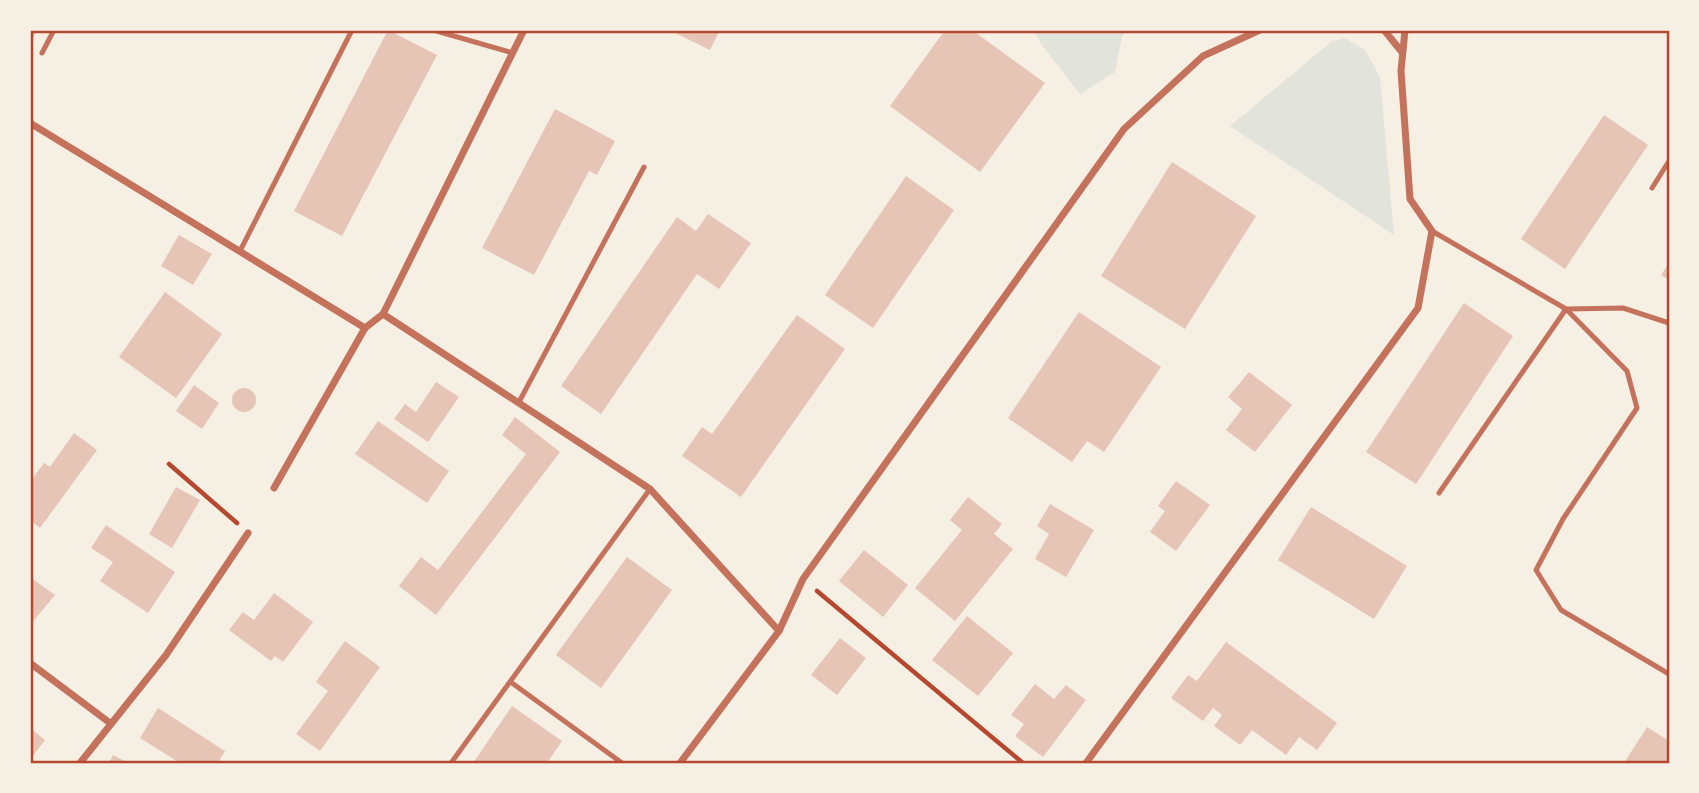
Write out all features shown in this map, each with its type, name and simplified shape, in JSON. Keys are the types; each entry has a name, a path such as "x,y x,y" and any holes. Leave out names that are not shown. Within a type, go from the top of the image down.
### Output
{"street":[{"path":"274,488 366,328 383,314 524,30"},
{"path":"680,763 779,631 803,579 1124,130 1203,56 1260,30"},
{"path":"1384,30 1401,51"},
{"path":"1086,763 1418,309 1432,231 1410,199 1401,51 1405,30"},
{"path":"30,123 366,328"},
{"path":"383,314 650,489 779,631"},
{"path":"80,763 166,655 248,533"},
{"path":"30,663 110,723"}],"lane":[{"path":"42,53 54,30"},
{"path":"240,251 352,30"},
{"path":"433,30 513,53"},
{"path":"1653,188 1669,161"},
{"path":"519,402 643,167"},
{"path":"1432,231 1566,309 1627,371 1637,408 1563,519 1536,570 1561,610 1669,674"},
{"path":"1566,309 1623,307 1669,323"},
{"path":"1439,493 1566,309"},
{"path":"451,763 512,683 650,489"},
{"path":"512,683 622,763"}],"path":[{"path":"169,464 248,533"},
{"path":"803,579 1023,763"}],"shaded area":[{"path":"1034,30 1127,30 1122,36 1115,72 1080,94 1041,44"},
{"path":"1345,38 1365,50 1380,77 1394,235 1230,126 1332,41"}],"building":[{"path":"30,30 37,30 30,44"},
{"path":"388,30 437,55 342,236 294,211"},
{"path":"669,30 720,30 710,50"},
{"path":"945,30 972,30 1045,83 980,172 890,106"},
{"path":"555,109 615,141 597,175 589,171 534,275 482,248"},
{"path":"1604,115 1648,145 1565,269 1521,239"},
{"path":"1172,162 1256,216 1185,329 1101,276"},
{"path":"906,176 954,210 873,328 825,295"},
{"path":"708,214 751,243 719,289 697,274 601,414 561,386 677,217 696,231"},
{"path":"179,235 212,254 193,285 161,266"},
{"path":"1669,263 1669,280 1661,275"},
{"path":"165,292 222,334 176,398 119,357"},
{"path":"1464,303 1513,336 1416,484 1366,452"},
{"path":"1079,312 1161,367 1104,452 1087,441 1072,462 1008,418"},
{"path":"797,315 845,349 741,497 682,456 702,427 712,434"},
{"path":"1249,372 1292,405 1255,452 1226,430 1242,409 1228,397"},
{"path":"436,382 459,397 428,442 394,419 405,404 416,412"},
{"path":"194,385 219,403 202,429 176,411"},
{"path":"244,388 255,395 256,400 249,411 244,412 233,405 232,400 239,389"},
{"path":"515,417 560,452 436,615 399,586 421,557 438,570 526,454 502,435"},
{"path":"378,421 449,471 427,503 355,454"},
{"path":"74,433 97,450 40,528 30,520 30,482 44,463 50,467"},
{"path":"1176,481 1210,505 1176,551 1150,532 1165,511 1158,506"},
{"path":"176,487 200,500 172,548 149,534"},
{"path":"968,497 1002,524 994,534 1013,549 955,621 915,588 962,530 950,520"},
{"path":"1050,504 1094,530 1066,577 1035,559 1049,534 1037,526"},
{"path":"1311,507 1407,566 1374,619 1278,560"},
{"path":"106,525 175,572 148,613 100,581 113,562 91,548"},
{"path":"864,550 908,585 883,617 839,581"},
{"path":"627,557 672,590 601,688 556,655"},
{"path":"30,577 55,595 30,625"},
{"path":"274,593 313,622 283,662 275,656 271,661 229,630 243,612 254,620"},
{"path":"967,616 1013,653 978,696 932,660"},
{"path":"840,638 866,658 837,695 811,675"},
{"path":"345,641 380,667 320,751 296,734 328,691 316,682"},
{"path":"1226,642 1337,723 1317,750 1299,737 1286,755 1252,730 1240,745 1214,726 1222,715 1213,708 1203,721 1171,698 1188,675 1197,681"},
{"path":"1035,684 1054,699 1066,685 1086,700 1043,757 1015,736 1024,724 1011,715"},
{"path":"512,706 562,741 547,763 473,763"},
{"path":"158,708 225,751 218,763 180,763 140,738"},
{"path":"1647,727 1669,741 1669,763 1624,763"},
{"path":"30,728 45,740 30,760"},
{"path":"113,755 128,763 109,763"}]}
